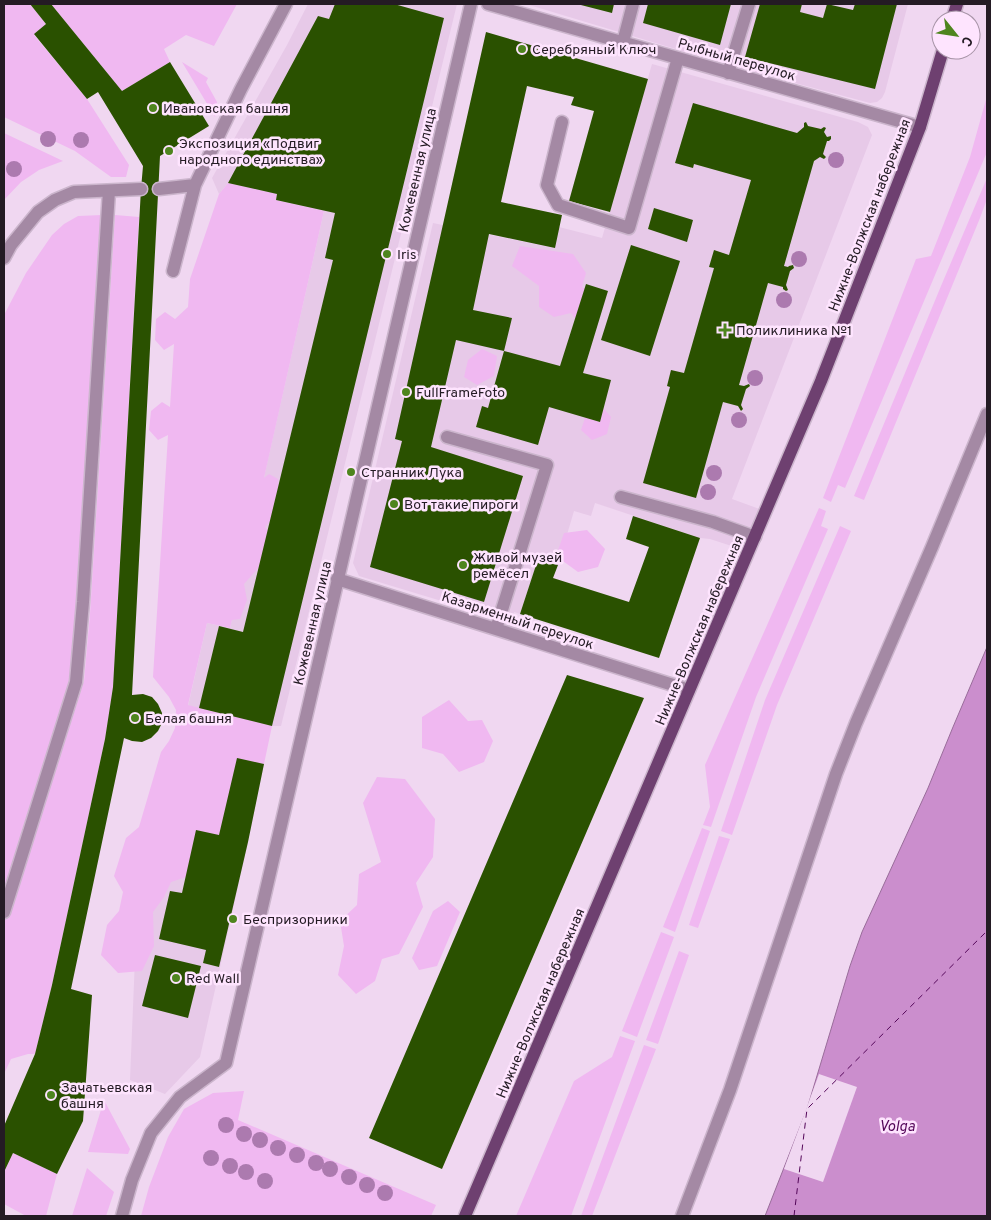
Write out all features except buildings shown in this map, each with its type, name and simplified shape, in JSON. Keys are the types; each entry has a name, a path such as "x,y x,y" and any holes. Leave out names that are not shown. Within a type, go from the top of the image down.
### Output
{"main road":[{"name":"Нижне-Волжская набережная","path":"465,1216 821,381 920,127 940,60"}],"street":[{"path":"173,271 195,185 241,89 286,4"},
{"name":"Кожевенная улица","path":"122,1216 132,1180 151,1133 180,1097 226,1063 471,4"},
{"name":"Рыбный переулок","path":"488,4 920,127"},
{"path":"623,42 633,4"},
{"path":"728,73 748,4"},
{"path":"562,122 547,185 558,205 630,228 678,58"},
{"path":"159,189 195,185"},
{"path":"4,258 11,245 38,212 56,200 74,192 141,189"},
{"path":"4,912 76,682 83,602 109,191"},
{"path":"682,1216 730,1090 836,774 987,414"},
{"path":"447,437 547,464 496,629"},
{"path":"621,497 713,522 755,537"},
{"name":"Казарменный переулок","path":"337,579 689,690"}],"shaded area":[{"path":"4,4 30,4 46,24 34,35 87,99 129,165 126,177 111,177 75,151 4,117"},
{"path":"51,4 237,4 214,46 186,35 164,49 170,62 122,91"},
{"path":"308,4 457,4 281,726 272,726 188,706 207,623 230,628 324,211 276,200 277,195 228,183 219,194 212,178"},
{"path":"526,4 908,4 885,92 877,102 870,103 742,69"},
{"path":"182,62 208,78 206,82 217,102 215,117"},
{"path":"652,64 858,122 868,127 872,135 732,499 765,511 747,551 710,539 700,538 595,503 591,516 574,511 558,565 538,559 520,614 514,612 513,622 517,624 359,576 353,563 433,223 554,248 559,227 602,238"},
{"path":"987,96 987,152 845,488 838,485 831,502 823,498 916,259 931,256 970,157"},
{"path":"4,133 63,161 39,170 21,182 4,200"},
{"path":"987,178 987,199 980,218 864,500 854,496 941,286"},
{"path":"228,183 277,194 276,200 324,211 264,478 269,474 278,479 280,510 265,527 274,538 269,556 244,584 247,600 240,619 232,620 230,628 207,623 188,705 220,713 224,707 272,726 264,764 258,763 254,782 219,835 201,872 171,882 164,897 153,912 154,946 142,971 118,973 101,955 107,925 119,911 123,892 114,876 126,838 139,827 161,752 175,728 176,710 169,697 153,677 168,435 158,440 149,430 151,411 162,402 170,407 174,344 164,350 155,340 156,319 165,312 175,319 188,307 190,279 219,194"},
{"path":"102,215 71,680 21,833 34,838 84,681 90,614 115,215 139,217 113,687 105,739 52,985 35,1054 11,1059 4,1074 4,315 26,273 52,235 64,224 78,216"},
{"path":"520,246 573,254 586,273 582,287 601,299 580,325 571,313 554,317 539,307 539,286 512,266"},
{"path":"482,349 497,356 494,376 477,385 464,377 468,360"},
{"path":"599,403 611,417 607,434 592,440 581,430 589,406"},
{"path":"819,508 826,511 821,526 828,529 756,697 711,827 703,825 710,807 705,765"},
{"path":"840,526 851,531 777,705 732,835 721,831 765,700"},
{"path":"587,530 605,549 598,567 578,572 556,556 564,533"},
{"path":"449,700 468,721 482,720 493,741 484,762 459,772 443,754 422,748 422,717"},
{"path":"237,758 264,764 248,842 200,1057 165,1094 130,1080 136,934"},
{"path":"377,777 405,779 435,819 433,857 416,883 423,907 399,954 382,959 375,981 356,994 338,975 344,946 340,921 357,905 359,874 381,862 363,803"},
{"path":"702,828 710,831 675,932 663,927"},
{"path":"719,836 730,839 698,928 689,925"},
{"path":"448,901 460,912 437,966 419,970 412,958 433,911"},
{"path":"661,932 674,937 637,1037 622,1031"},
{"path":"679,951 689,955 658,1044 646,1040"},
{"path":"620,1036 635,1041 571,1216 516,1216 574,1081 612,1057"},
{"path":"644,1045 656,1049 592,1216 581,1216"},
{"path":"244,1091 238,1120 436,1205 431,1216 141,1216 149,1187 168,1137 184,1109 213,1093"},
{"path":"104,1100 130,1149 128,1154 88,1152"},
{"path":"13,1153 57,1174 46,1216 26,1216 4,1204 4,1172"},
{"path":"87,1168 114,1192 106,1216 72,1216"}],"water":[{"name":"Volga","path":"987,647 987,1216 765,1216 807,1109 862,932 928,788"}],"pier":[{"path":"819,1074 857,1087 823,1182 784,1169"}],"ferry route":[{"path":"794,1216 807,1109 987,931"}],"place":[{"name":"Серебряный Ключ","path":"522,49"},
{"name":"Ивановская башня","path":"153,108"},
{"name":"Экспозиция «Подвиг народного единства»","path":"169,151"},
{"name":"Iris","path":"387,254"},
{"name":"Поликлиника №1","path":"725,330"},
{"name":"FullFrameFoto","path":"406,392"},
{"name":"Странник Лука","path":"351,472"},
{"name":"Вот такие пироги","path":"394,504"},
{"name":"Живой музей ремёсел","path":"463,565"},
{"name":"Белая башня","path":"135,718"},
{"name":"Беспризорники","path":"233,919"},
{"name":"Red Wall","path":"176,978"},
{"name":"Зачатьевская башня","path":"51,1095"}]}
